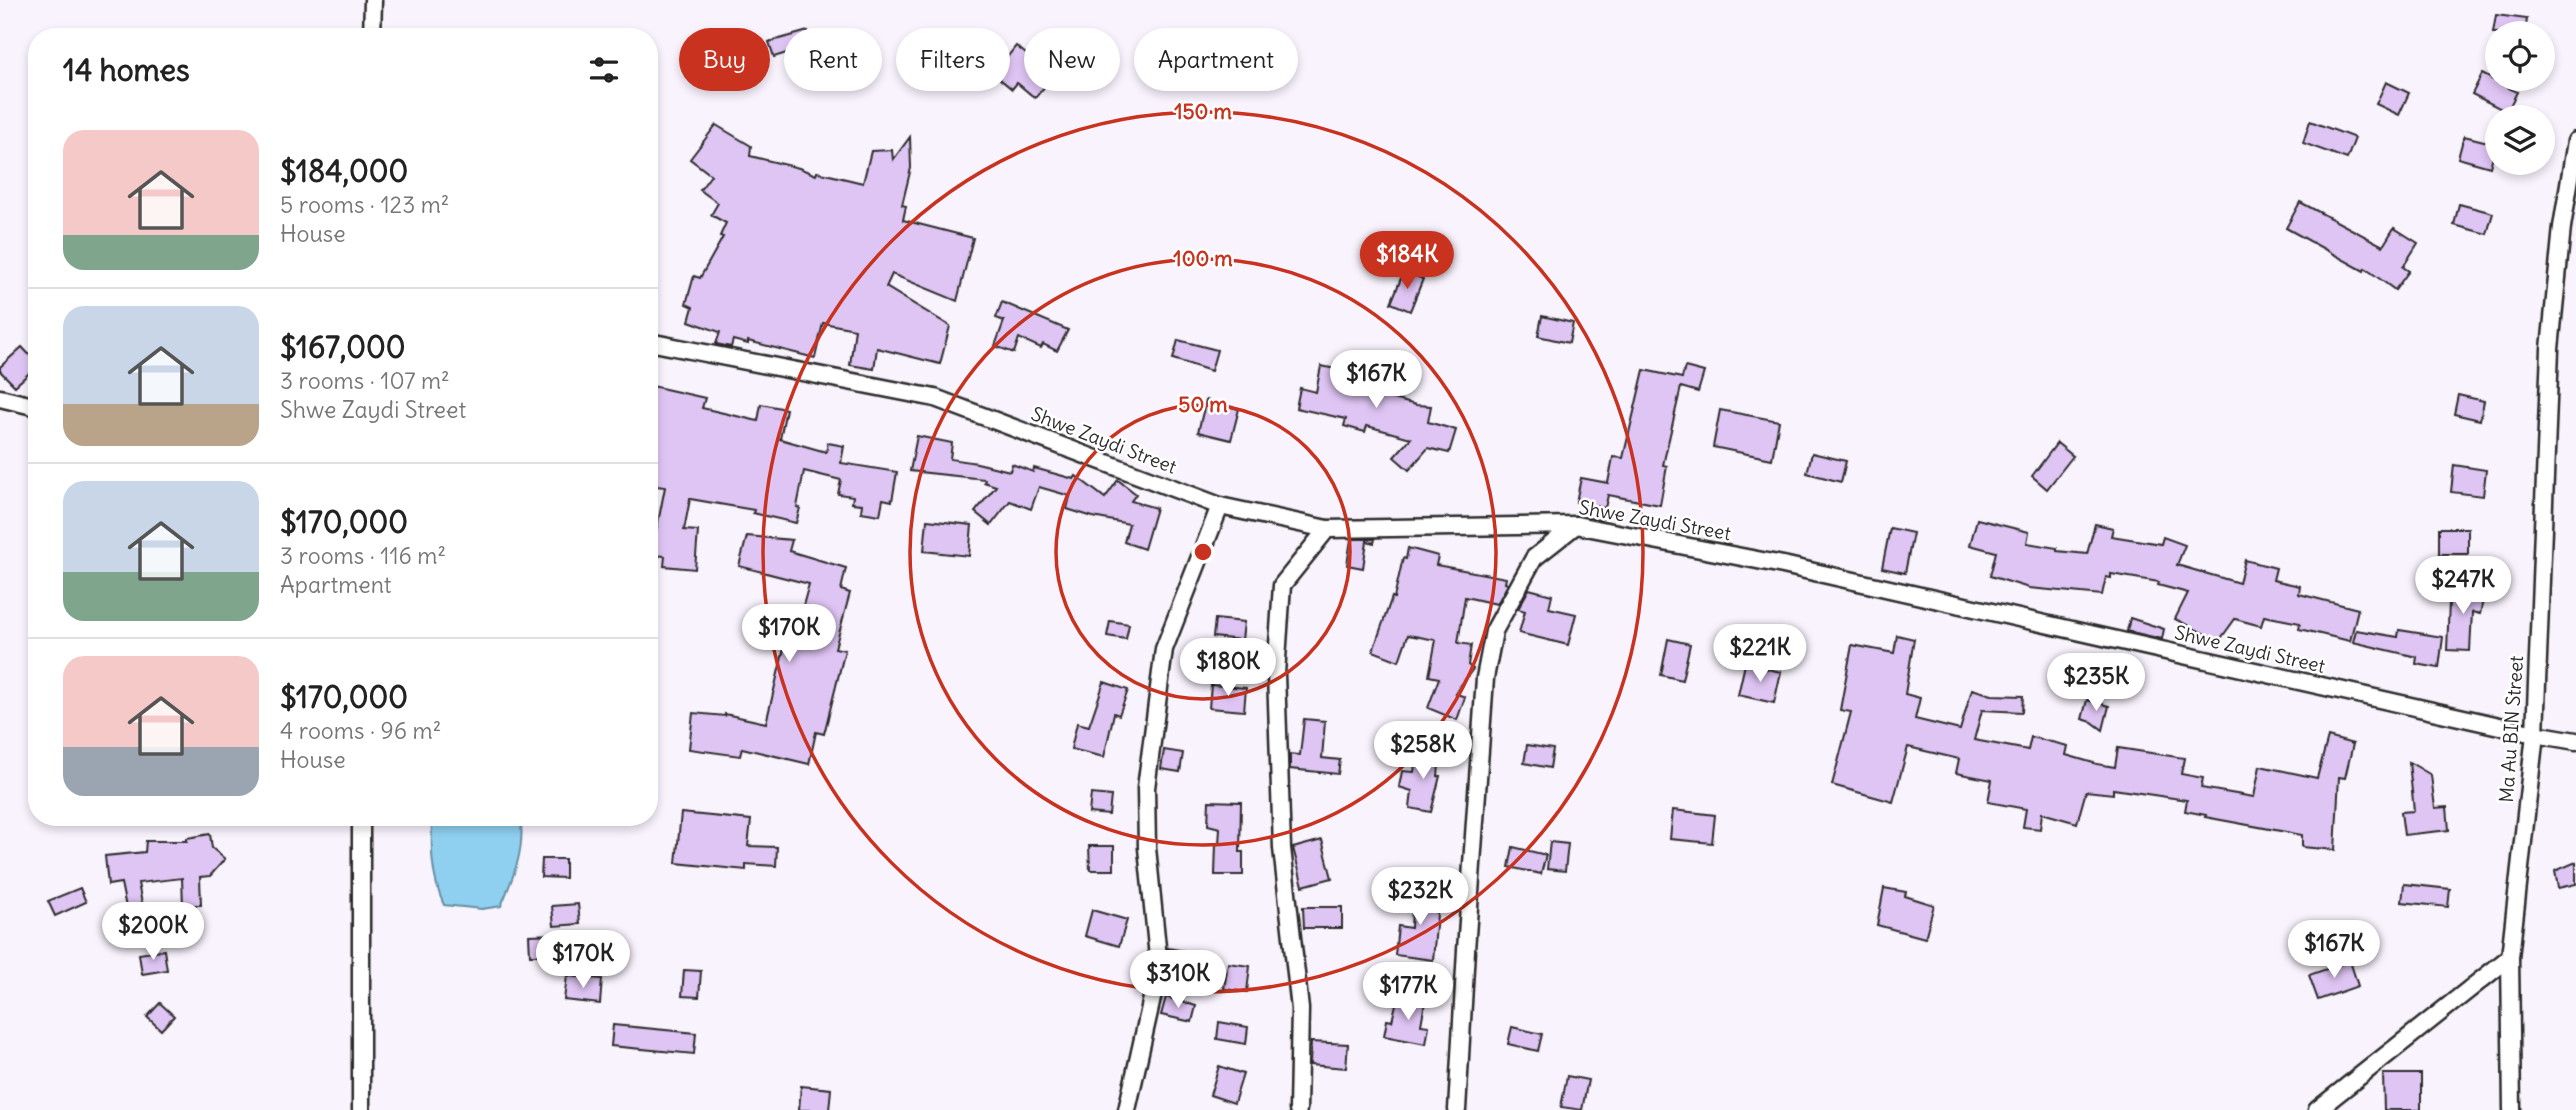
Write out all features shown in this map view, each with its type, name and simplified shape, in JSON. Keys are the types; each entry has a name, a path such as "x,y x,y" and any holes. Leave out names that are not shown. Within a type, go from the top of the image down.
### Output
{"street":[{"path":"372,28 373,0"},
{"name":"Ma Au BIN Street","path":"2512,1110 2510,957 2535,734 2550,349 2562,227 2576,141"},
{"name":"Shwe Zaydi Street","path":"658,344 935,398 1220,506 1327,529 1576,525 1783,565 2576,741"},
{"path":"0,398 28,405"},
{"path":"1127,1110 1159,967 1147,848 1146,788 1164,649 1220,506"},
{"path":"1457,1110 1485,678 1494,631 1534,558 1576,525"},
{"path":"1298,1110 1300,1009 1282,848 1276,674 1282,585 1327,529"},
{"path":"361,826 361,1110"},
{"path":"2316,1110 2510,957"}],"water":[{"path":"432,826 521,826 520,851 501,906 482,909 444,905 434,873"}],"building":[{"path":"2496,15 2527,19 2527,21 2495,21"},
{"path":"784,38 784,54 774,57 770,42"},
{"path":"1016,46 1024,52 1024,89 1017,83 1012,89 1010,87 1010,54"},
{"path":"2482,74 2485,76 2485,91 2517,92 2510,105 2493,105 2472,94"},
{"path":"2386,82 2409,93 2399,115 2376,104"},
{"path":"1027,91 1041,91 1035,98"},
{"path":"2310,121 2355,138 2347,159 2303,143"},
{"path":"716,125 751,146 750,156 816,175 817,172 863,183 871,151 892,150 893,160 910,137 911,168 902,205 906,206 903,220 973,238 957,301 892,274 886,287 950,326 940,364 877,348 874,369 850,365 855,329 823,323 815,358 748,341 748,344 733,340 731,347 716,344 720,332 689,321 693,307 686,304 694,276 700,278 723,237 720,236 726,223 711,215 718,203 700,190 711,175 690,159"},
{"path":"2464,136 2485,141 2485,166 2458,158"},
{"path":"2300,202 2383,246 2394,228 2418,243 2403,267 2409,271 2395,290 2365,268 2364,271 2286,228"},
{"path":"2459,204 2493,213 2487,234 2454,225"},
{"path":"1404,271 1423,279 1410,311 1391,303"},
{"path":"1002,302 1068,330 1057,351 1043,344 1041,348 1019,338 1014,353 995,346 1004,321 996,318"},
{"path":"1542,316 1573,323 1569,343 1538,336"},
{"path":"1178,340 1217,350 1211,371 1173,359"},
{"path":"22,347 28,353 28,374 15,386 0,371 0,367"},
{"path":"1363,361 1385,367 1378,395 1431,406 1428,422 1456,430 1449,453 1428,448 1409,470 1394,457 1411,438 1367,426 1365,432 1344,426 1346,419 1296,408 1300,388 1316,392 1321,366 1360,374"},
{"path":"1685,367 1704,372 1698,392 1681,387 1663,465 1667,466 1660,505 1608,495 1605,508 1576,502 1581,478 1608,483 1613,457 1623,458 1644,370 1682,378"},
{"path":"658,387 705,398 702,408 758,421 761,404 786,409 780,439 826,452 828,443 844,446 841,463 897,472 892,501 883,499 880,515 861,512 862,504 852,503 853,496 838,494 841,480 804,471 796,523 753,513 754,510 690,499 684,530 698,531 695,569 664,566 665,556 658,556 658,523 665,487 658,486"},
{"path":"2458,395 2484,401 2480,420 2454,414"},
{"path":"1206,400 1239,409 1231,440 1198,432"},
{"path":"1720,410 1779,421 1772,459 1713,447"},
{"path":"917,436 952,443 950,459 1010,471 1012,464 1033,472 1034,468 1074,479 1076,476 1105,498 1118,480 1136,494 1131,501 1156,508 1144,549 1124,542 1129,524 1067,509 1070,496 1039,487 1031,509 1010,501 991,525 975,512 996,486 984,482 985,479 910,471"},
{"path":"2057,443 2073,456 2047,489 2032,476"},
{"path":"1812,453 1846,461 1841,482 1807,473"},
{"path":"2454,465 2486,470 2483,496 2451,492"},
{"path":"1977,519 2029,532 2027,543 2057,548 2057,551 2087,554 2095,524 2113,528 2111,536 2161,544 2163,537 2185,545 2177,565 2239,583 2245,560 2276,568 2273,580 2300,586 2299,594 2358,609 2350,641 2299,629 2300,623 2264,616 2261,626 2235,619 2219,641 2175,619 2188,593 2158,585 2159,582 2111,574 2111,578 2106,577 2102,595 2029,588 1990,576 1996,552 1970,545"},
{"path":"927,520 972,525 969,556 924,551"},
{"path":"1890,528 1913,533 1905,573 1882,568"},
{"path":"2439,528 2468,528 2468,554 2439,554"},
{"path":"747,536 792,540 789,551 846,568 841,590 850,593 835,648 845,650 824,734 816,732 809,764 742,748 740,756 689,749 693,713 725,714 766,723 787,636 794,638 809,584 739,566"},
{"path":"1351,539 1375,539 1374,543 1367,541 1363,568 1347,565"},
{"path":"1408,548 1438,556 1436,565 1506,578 1505,583 1508,584 1497,604 1465,597 1458,643 1471,645 1468,665 1473,669 1455,693 1465,697 1457,720 1428,708 1439,678 1429,676 1436,640 1408,635 1399,661 1373,651 1392,597 1394,598 1403,558 1406,559"},
{"path":"2453,584 2485,591 2480,614 2472,612 2470,651 2447,650 2449,602"},
{"path":"1529,589 1552,595 1549,608 1576,614 1568,645 1519,633 1525,611 1518,609"},
{"path":"2130,618 2164,629 2162,639 2127,631"},
{"path":"1215,619 1244,622 1242,640 1213,637"},
{"path":"1110,621 1129,624 1126,639 1107,636"},
{"path":"2356,630 2398,637 2399,630 2443,637 2439,668 2416,664 2417,657 2353,642"},
{"path":"1897,635 1914,639 1905,694 1920,698 1915,719 1960,730 1972,689 1992,695 2023,696 2022,712 1982,710 1974,740 2028,750 2031,737 2068,746 2066,755 2115,767 2118,748 2184,758 2181,774 2203,778 2201,788 2254,797 2260,766 2317,778 2328,737 2353,744 2345,778 2339,777 2335,850 2302,847 2302,835 2185,811 2187,800 2113,789 2113,794 2086,791 2077,823 2042,813 2040,829 2023,827 2026,809 1988,802 1992,780 1956,773 1959,759 1908,747 1893,802 1832,785 1851,712 1840,710 1852,645 1894,653"},
{"path":"1668,639 1690,644 1682,680 1661,675"},
{"path":"1745,664 1781,672 1774,703 1738,695"},
{"path":"1104,682 1128,690 1119,715 1114,713 1104,757 1071,749 1077,723 1089,726"},
{"path":"1211,685 1246,688 1244,711 1209,708"},
{"path":"2087,700 2109,706 2103,730 2082,719"},
{"path":"1304,719 1325,721 1322,758 1340,760 1338,774 1290,769 1290,754 1300,755"},
{"path":"1527,745 1553,749 1550,768 1524,763"},
{"path":"1164,750 1183,753 1180,772 1161,769"},
{"path":"1417,751 1440,754 1440,776 1431,812 1410,808 1412,791 1399,787 1402,771 1414,772"},
{"path":"2409,762 2431,775 2435,808 2447,807 2449,830 2404,835 2401,812 2414,811"},
{"path":"1091,794 1111,796 1109,815 1089,813"},
{"path":"1209,801 1241,802 1240,852 1243,852 1243,875 1215,875 1216,844 1219,844 1220,828 1208,825"},
{"path":"1673,810 1715,815 1712,843 1670,839"},
{"path":"681,813 751,820 748,846 777,847 776,866 746,864 746,870 676,863"},
{"path":"210,834 212,848 225,859 210,876 200,877 201,905 183,905 182,878 138,883 147,929 131,932 121,883 108,885 105,856 145,852 146,841 187,841 187,838"},
{"path":"1322,840 1332,878 1303,886 1293,848"},
{"path":"1550,842 1568,844 1565,871 1547,869"},
{"path":"1089,846 1114,846 1114,870 1090,870"},
{"path":"1513,847 1546,855 1541,874 1509,867"},
{"path":"542,859 565,859 565,878 541,877"},
{"path":"2576,862 2576,884 2558,888 2555,871"},
{"path":"2404,884 2450,889 2448,907 2402,902"},
{"path":"80,888 86,902 55,916 48,901"},
{"path":"1884,888 1906,892 1905,896 1934,905 1925,938 1877,925"},
{"path":"1413,890 1439,891 1433,960 1395,955 1398,926 1411,928"},
{"path":"578,904 580,924 554,926 552,906"},
{"path":"1303,907 1342,907 1342,928 1304,928"},
{"path":"1092,910 1127,920 1119,946 1085,936"},
{"path":"557,934 557,955 530,955 529,935"},
{"path":"1168,948 1202,954 1201,959 1210,960 1206,976 1169,970"},
{"path":"164,950 167,970 142,974 139,954"},
{"path":"2350,961 2358,986 2318,1000 2309,975"},
{"path":"1228,963 1250,966 1247,992 1224,989"},
{"path":"684,970 701,971 699,997 682,996"},
{"path":"567,976 602,979 600,1004 564,1000"},
{"path":"1398,996 1425,1002 1421,1025 1429,1026 1426,1044 1384,1036 1387,1020 1392,1021"},
{"path":"1166,997 1196,1006 1192,1022 1161,1015"},
{"path":"160,1003 174,1016 161,1030 147,1017"},
{"path":"1219,1022 1248,1027 1246,1044 1217,1039"},
{"path":"613,1025 696,1033 694,1054 611,1046"},
{"path":"1512,1027 1542,1034 1538,1051 1508,1044"},
{"path":"1311,1042 1348,1044 1346,1068 1310,1065"},
{"path":"1219,1066 1243,1074 1234,1103 1210,1095"},
{"path":"2383,1074 2421,1074 2421,1110 2384,1110"},
{"path":"1567,1076 1588,1080 1582,1110 1561,1107"},
{"path":"801,1086 831,1089 829,1110 799,1110"}]}
